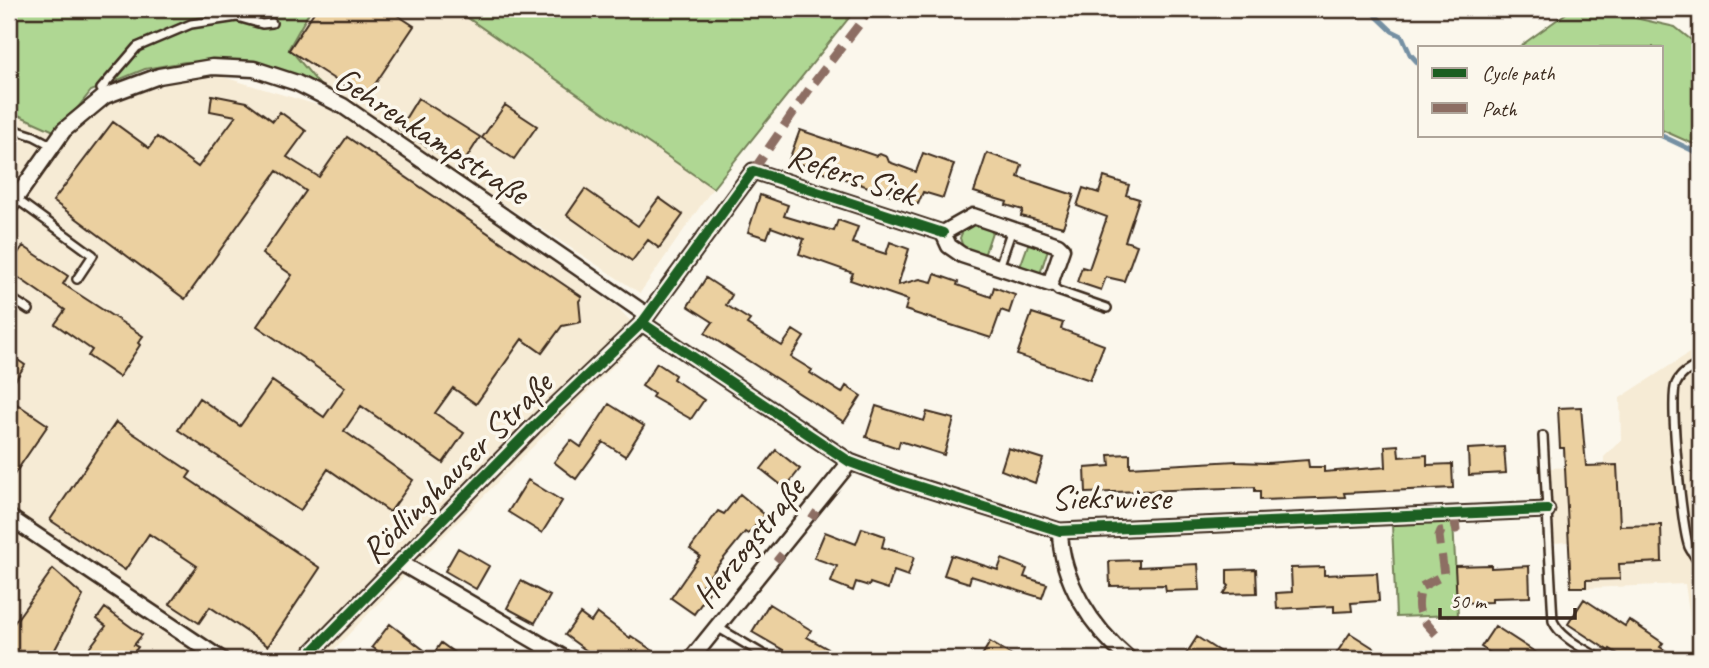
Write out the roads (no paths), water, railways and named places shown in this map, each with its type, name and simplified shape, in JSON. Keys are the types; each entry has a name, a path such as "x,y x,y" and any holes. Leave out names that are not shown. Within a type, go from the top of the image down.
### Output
{"street":[{"name":"Gehrenkampstraße","path":"12,203 64,131 104,96 159,76 212,67 254,69 297,83 343,106 645,319"},
{"name":"Refers Siek","path":"645,319 753,171 943,233 949,246 962,255 1050,284 1062,249 1058,245 973,216 943,233"},
{"name":"Siekswiese","path":"645,319 850,461 901,481 1060,531 1424,519 1547,510"},
{"name":"Rödlinghauser Straße","path":"305,659 533,427 645,319"},
{"name":"Herzogstraße","path":"691,659 850,461"},
{"path":"9,517 221,659"},
{"path":"1060,531 1063,558 1079,596 1101,632 1129,659"},
{"path":"401,563 566,659"}],"lane":[{"path":"104,96 101,89 137,47 191,24 237,17 262,24 272,23"},
{"path":"9,128 53,146"},
{"path":"12,203 93,255 78,279"},
{"path":"999,267 1012,229"},
{"path":"1050,284 1058,291 1107,308"},
{"path":"9,297 29,310"},
{"path":"1700,364 1685,371 1676,383 1672,397 1677,459 1689,545 1700,566"},
{"path":"1543,436 1553,621 1557,629 1601,659"},
{"path":"717,627 771,659"}],"waterway":[{"path":"1369,9 1392,31 1402,36 1410,54 1418,63"},
{"path":"1662,136 1700,154"}]}
